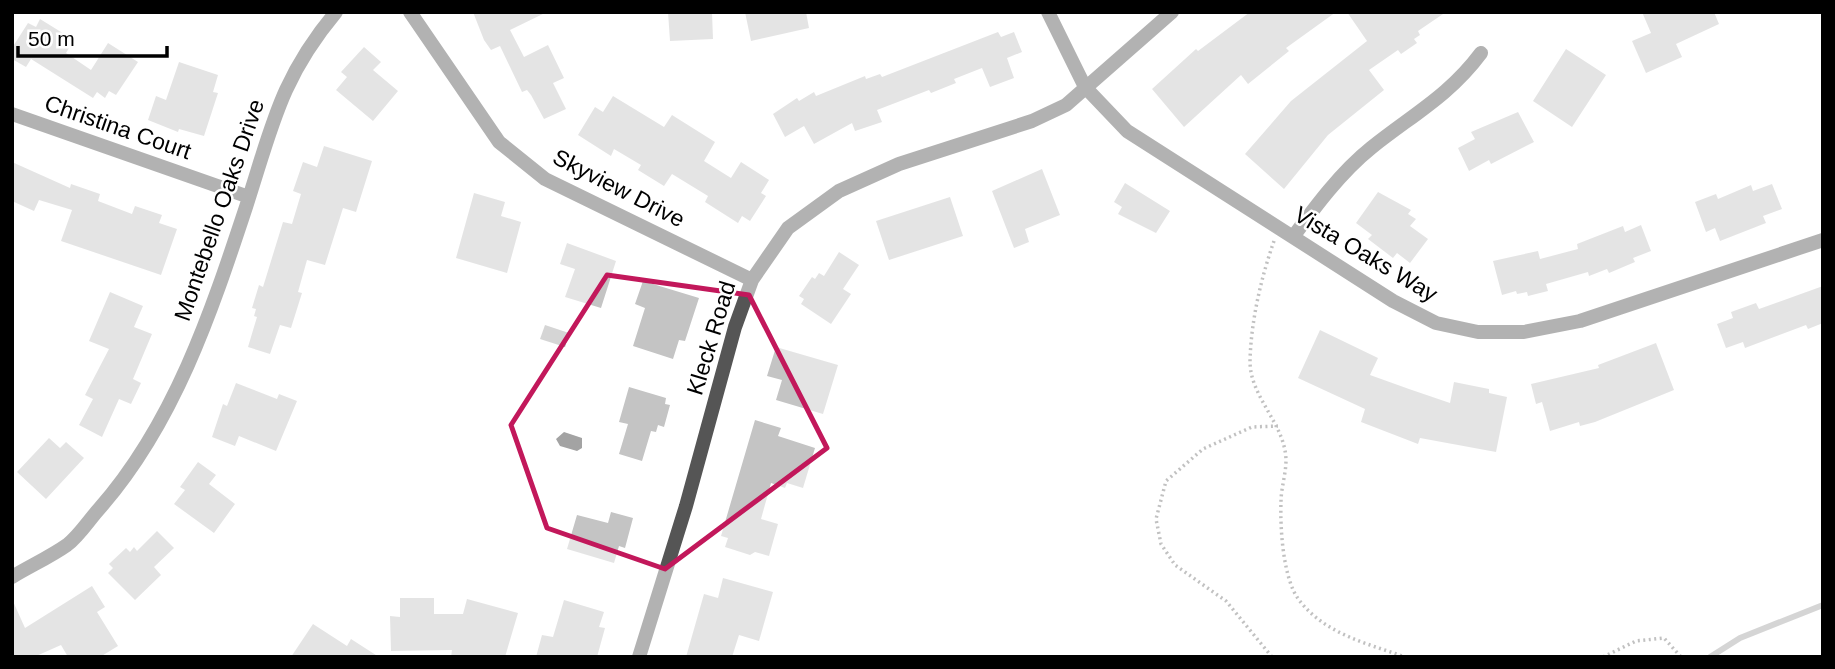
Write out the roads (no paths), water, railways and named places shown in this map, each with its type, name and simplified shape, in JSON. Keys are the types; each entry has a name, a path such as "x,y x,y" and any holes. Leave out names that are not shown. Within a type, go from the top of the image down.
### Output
{"street":[{"name":"Montebello Oaks Drive","path":"12,577 69,543 122,482 173,398 215,302 266,135 283,93 308,45 336,12"},
{"name":"Skyview Drive","path":"410,12 499,142 545,178 752,279"},
{"path":"1048,12 1085,87"},
{"name":"Kleck Road","path":"639,657 686,506 735,327 752,279 788,228 839,191 900,164 1032,121 1066,105 1172,12"},
{"path":"1293,237 1369,149 1441,98 1461,80 1481,54"},
{"name":"Vista Oaks Way","path":"1085,87 1126,131 1177,167 1279,227 1393,301 1436,323 1489,332 1524,332 1580,321 1823,240"},
{"name":"Christina Court","path":"12,114 249,197"}],"waterway":[{"path":"1710,657 1740,638 1823,605"}]}
